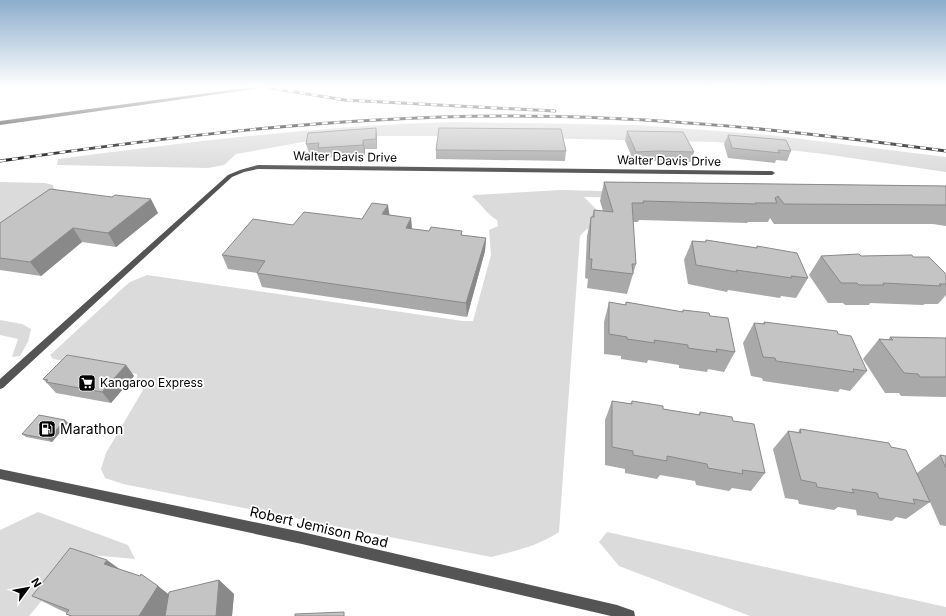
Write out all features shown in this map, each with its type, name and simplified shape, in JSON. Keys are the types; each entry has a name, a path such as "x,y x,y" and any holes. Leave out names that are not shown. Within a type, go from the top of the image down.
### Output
{"main road":[{"path":"0,123 55,116"}],"street":[{"name":"Walter Davis Drive","path":"0,385 230,176 242,171 258,167 772,173"},
{"name":"Robert Jemison Road","path":"0,474 302,538 617,611 629,616"}],"shaded area":[{"path":"457,122 637,125 770,135 946,157 946,172 824,154 716,142 442,136 378,136 314,140 236,154 224,165 208,168 57,165 58,159 257,135 357,127"},
{"path":"0,182 45,183 53,185 55,194 0,235"},
{"path":"561,190 639,192 641,198 584,197 603,216 585,230 580,236 559,532 535,544 491,557 123,484 105,478 101,469 106,453 143,390 143,384 136,383 137,374 53,359 50,355 130,282 147,275 463,321 473,321 491,255 489,230 498,226 497,220 472,197 474,195"},
{"path":"0,320 22,324 31,329 28,342 20,356 12,357 18,339 0,335"},
{"path":"38,512 128,545 135,559 91,555 64,574 29,616 0,616 0,530"},
{"path":"607,532 946,607 946,616 750,616 619,566 599,542"}],"building":[{"path":"376,128 376,139 363,140 363,145 318,148 319,143 306,144 308,133"},
{"path":"439,128 561,129 566,151 436,150"},
{"path":"627,131 683,132 694,152 636,152"},
{"path":"728,135 786,140 791,151 778,150 780,153 732,148"},
{"path":"604,182 946,186 946,205 784,204 778,196 775,198 777,203 755,203 756,204 643,201 644,203 632,203 636,264 632,264 633,274 591,269 592,259 589,259 591,217 594,217 594,210 613,212"},
{"path":"50,189 112,197 115,195 151,199 108,233 73,228 30,262 0,258 0,223"},
{"path":"372,203 388,205 382,214 411,218 406,228 429,231 431,227 462,231 461,235 486,238 466,303 257,273 265,261 222,255 253,219 293,225 304,212 362,219"},
{"path":"706,240 757,248 757,246 797,253 808,278 791,276 792,278 736,270 737,272 696,265 692,241 706,242"},
{"path":"859,254 861,256 912,255 913,257 929,257 946,274 946,284 939,284 941,286 883,283 884,285 859,285 857,283 841,283 821,256"},
{"path":"609,302 626,305 626,302 683,312 683,310 709,313 710,316 728,318 735,352 716,349 717,352 688,348 688,345 654,340 655,343 627,339 627,337 609,334"},
{"path":"764,322 837,331 838,334 851,336 867,371 853,369 854,372 776,361 775,358 763,357 754,323 765,324"},
{"path":"890,337 946,338 946,377 920,377 918,374 904,373 879,339 893,340"},
{"path":"67,355 126,365 102,392 46,382 48,380 43,379"},
{"path":"612,401 632,404 632,401 663,406 663,409 700,415 700,412 732,417 733,421 754,424 765,473 742,470 743,474 708,468 707,464 667,456 667,461 633,455 633,451 612,447"},
{"path":"39,415 65,420 48,439 22,434"},
{"path":"800,429 889,443 891,447 906,450 930,502 913,499 915,504 879,498 877,493 852,489 854,493 817,487 816,483 801,480 788,431 801,433"},
{"path":"940,455 946,456 946,468"},
{"path":"70,548 107,560 104,564 140,576 141,574 158,586 139,616 72,616 66,614 69,610 32,596"},
{"path":"219,580 216,616 165,616 169,592"},
{"path":"344,612 344,616 295,616 295,614"}],"railway":[{"path":"0,161 187,136 311,124 436,117 499,116 555,116 667,121 835,137 946,151"}],"place":[{"name":"Kangaroo Express","path":"87,383"},
{"name":"Marathon","path":"47,429"}]}
